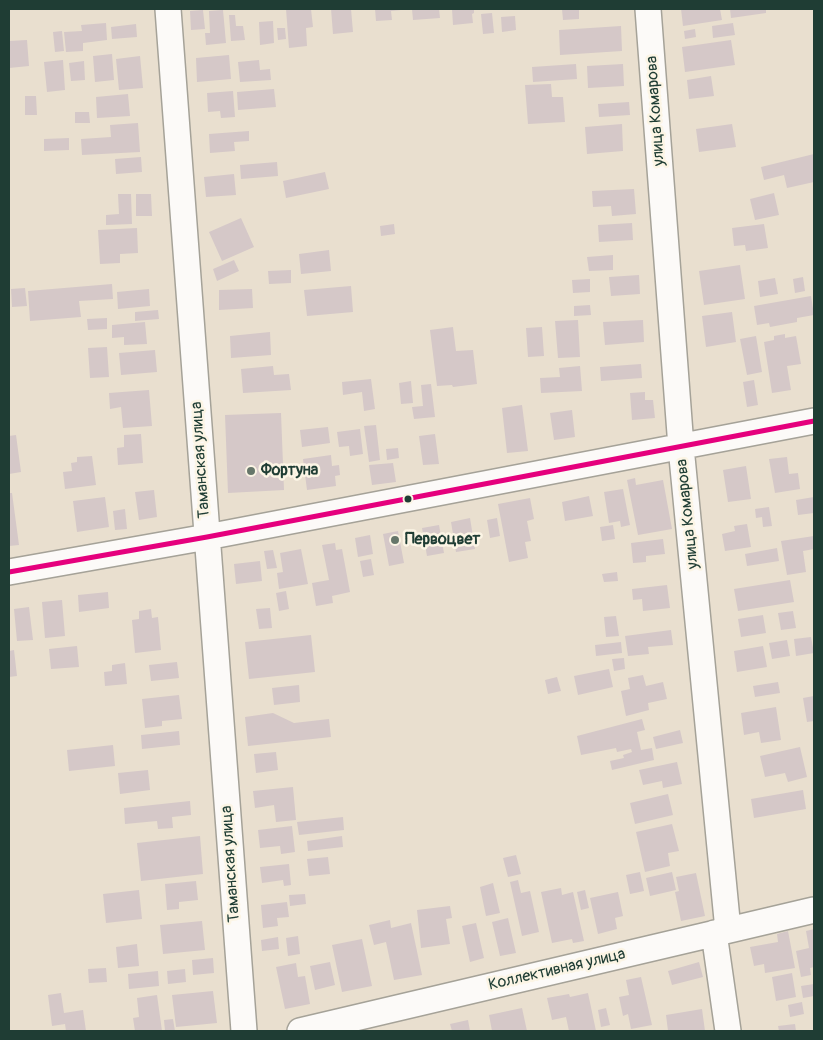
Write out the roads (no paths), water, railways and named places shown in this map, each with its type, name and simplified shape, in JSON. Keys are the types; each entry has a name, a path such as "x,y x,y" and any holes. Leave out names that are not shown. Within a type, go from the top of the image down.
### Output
{"street":[{"name":"Таманская улица","path":"168,9 244,1031"},
{"name":"улица Комарова","path":"648,9 728,1031"},
{"path":"9,572 207,537 681,448 814,421"},
{"name":"Коллективная улица","path":"300,1031 814,910"}],"place":[{"name":"Фортуна","path":"251,471"},
{"name":"Первоцвет","path":"395,540"}]}
